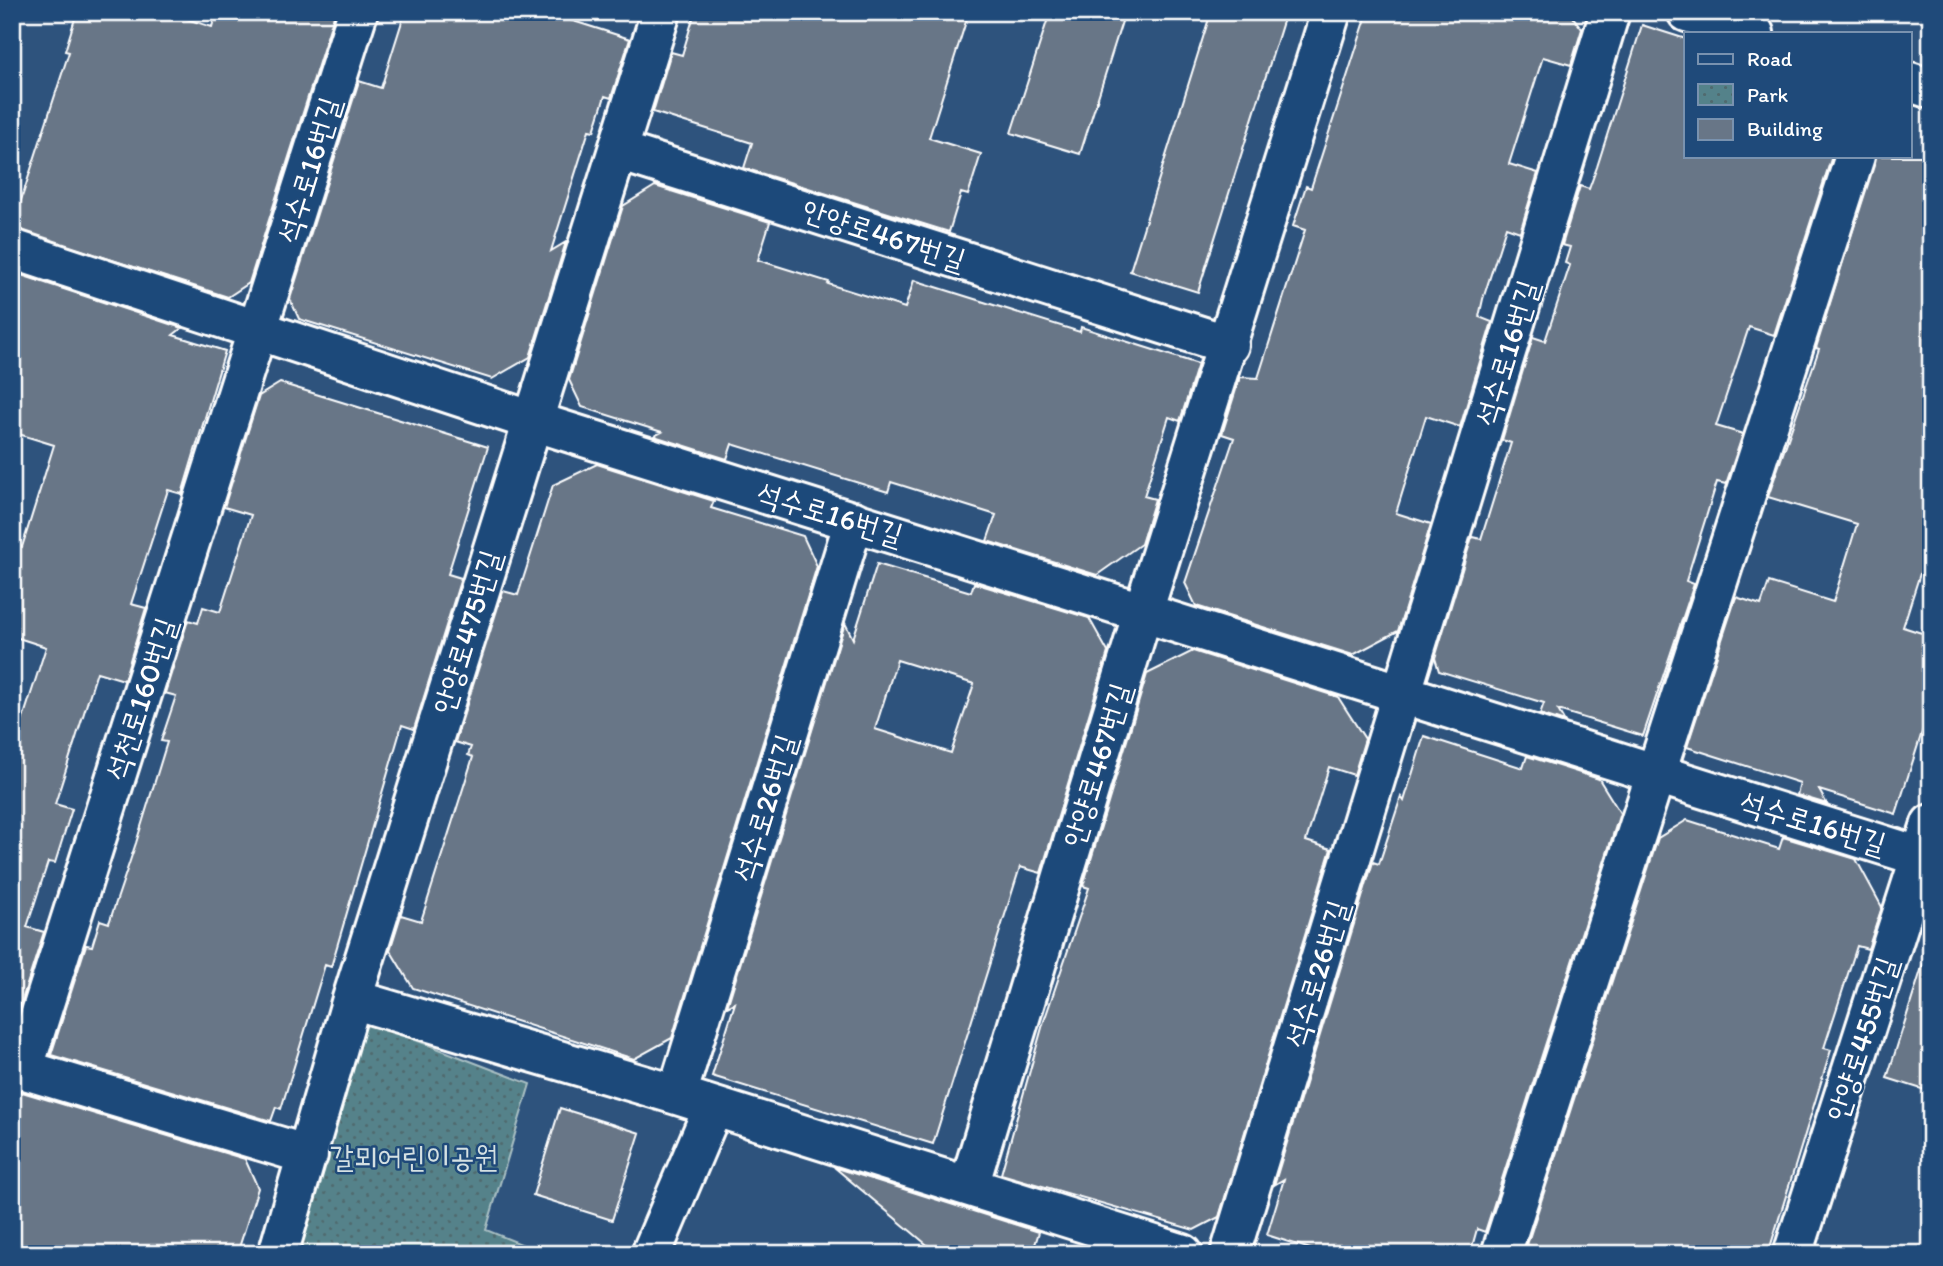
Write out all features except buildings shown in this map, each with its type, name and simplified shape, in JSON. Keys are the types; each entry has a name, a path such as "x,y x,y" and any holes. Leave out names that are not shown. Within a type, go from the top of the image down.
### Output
{"street":[{"name":"석수로16번길","path":"259,328 358,12"},
{"name":"안양로475번길","path":"278,1254 352,999 662,12"},
{"name":"안양로467번길","path":"969,1186 1143,612 1229,345 1331,12"},
{"name":"석수로16번길","path":"1403,693 1611,12"},
{"path":"1687,12 1751,32"},
{"path":"1912,83 1931,89"},
{"name":"안양로467번길","path":"619,151 1229,345"},
{"path":"1501,1254 1853,158"},
{"name":"석수로16번길","path":"12,249 259,328 533,421 1655,773 1927,847"},
{"name":"석천로160번길","path":"259,328 18,1068 308,1155"},
{"name":"석수로26번길","path":"677,1096 854,521"},
{"name":"석수로26번길","path":"1230,1254 1403,693"},
{"name":"안양로455번길","path":"1793,1254 1927,847"},
{"path":"352,999 677,1096 1183,1254"},
{"path":"650,1254 713,1108"}],"green space":[{"name":"갈뫼어린이공원","path":"361,1019 530,1084 486,1230 546,1254 291,1254"}]}
